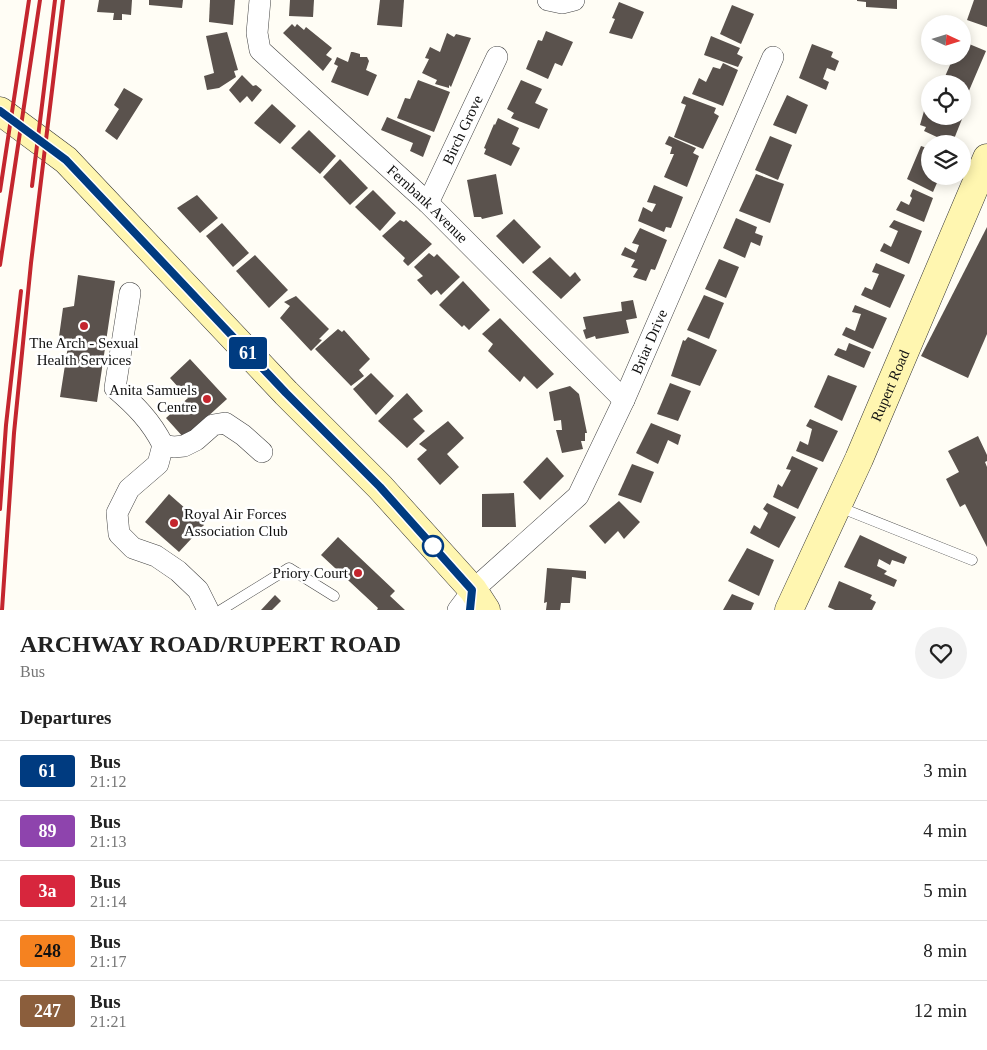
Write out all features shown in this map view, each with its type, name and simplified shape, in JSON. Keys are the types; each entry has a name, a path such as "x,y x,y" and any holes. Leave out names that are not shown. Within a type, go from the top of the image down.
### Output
{"main road":[{"path":"0,111 66,160 286,393 380,487 472,605"},
{"name":"Rupert Road","path":"789,610 838,507 987,158"}],"street":[{"name":"Fernbank Avenue","path":"260,0 257,33 260,50 428,203 624,400"},
{"path":"548,0 562,3 574,0"},
{"name":"Birch Grove","path":"428,203 497,57"},
{"name":"Briar Drive","path":"472,605 578,496 624,400 773,57"},
{"path":"130,294 115,388 141,411 163,444 174,448 184,446 196,440 214,426 225,423 243,435 262,452"},
{"path":"163,444 158,464 129,489 117,513 119,534 133,548 156,556 178,571 198,590 208,610"}],"lane":[{"path":"838,507 972,560"},
{"path":"221,610 289,568 334,596"}],"building":[{"path":"99,0 132,0 131,15 122,14 122,20 113,20 114,13 97,12"},
{"path":"149,0 183,0 182,8 149,5"},
{"path":"210,0 235,0 233,25 209,22"},
{"path":"290,0 314,0 313,17 289,16"},
{"path":"380,0 404,0 402,27 377,25"},
{"path":"857,0 897,0 897,9 866,7 866,2"},
{"path":"974,0 987,0 987,27 971,21 971,15 969,15"},
{"path":"619,2 644,12 632,39 609,33 615,19 612,18"},
{"path":"732,5 754,14 741,44 720,34"},
{"path":"292,24 295,27 297,24 304,30 306,27 332,48 326,55 332,59 323,71 283,33"},
{"path":"546,31 573,42 562,66 555,63 548,79 526,69 538,40 542,41"},
{"path":"227,32 238,70 234,71 236,77 219,88 207,90 204,76 214,73 206,36"},
{"path":"447,33 454,37 456,34 471,38 449,88 435,84 437,80 422,73 429,59 425,58 430,47 440,52"},
{"path":"711,36 740,48 737,54 743,57 738,67 704,55"},
{"path":"812,44 833,52 831,57 839,61 835,71 827,68 823,79 829,82 826,90 799,78"},
{"path":"971,45 986,51 971,86 971,75 946,75 950,65 971,65"},
{"path":"351,52 360,54 360,57 367,57 369,61 366,70 377,75 368,96 331,82 338,66 334,64 337,57 348,62"},
{"path":"723,63 738,70 723,106 692,94 699,78 706,82 713,67 720,69"},
{"path":"242,75 253,86 256,85 262,90 252,102 247,96 240,103 229,90"},
{"path":"418,80 450,92 434,132 397,118 405,98 410,99"},
{"path":"521,80 542,89 535,103 548,109 539,129 511,118 514,113 507,109"},
{"path":"124,88 143,99 117,140 105,131 119,109 114,105"},
{"path":"787,95 808,105 796,134 773,125"},
{"path":"684,96 716,108 714,113 719,116 703,149 674,137 686,105 681,103"},
{"path":"272,104 296,126 280,144 254,123"},
{"path":"387,117 431,136 423,157 410,151 413,143 381,130"},
{"path":"498,118 519,128 512,144 520,148 511,166 484,154 486,149 484,148"},
{"path":"921,122 921,125 960,125 956,135 933,135 924,131 926,127 920,125"},
{"path":"309,130 336,156 320,174 291,148"},
{"path":"669,136 696,148 693,153 699,156 687,187 664,177 674,154 670,154 672,147 665,144"},
{"path":"770,136 792,145 778,180 755,170"},
{"path":"921,146 921,185 936,185 933,192 907,179"},
{"path":"340,159 368,188 350,205 323,177"},
{"path":"496,174 503,214 482,219 481,217 474,217 467,180"},
{"path":"756,174 784,184 770,223 739,211"},
{"path":"654,185 683,197 671,228 666,227 664,232 638,221 643,207 652,212 656,204 647,202"},
{"path":"913,189 933,198 924,222 896,210 901,201 909,205"},
{"path":"373,190 396,213 380,231 355,207"},
{"path":"197,195 218,218 200,233 177,208"},
{"path":"736,218 757,227 755,233 763,236 760,246 751,242 745,258 723,248"},
{"path":"514,219 541,247 523,264 496,236"},
{"path":"400,220 404,222 406,220 432,244 408,266 403,261 405,258 382,236"},
{"path":"894,220 922,231 909,264 880,251 884,243 891,247 898,231 889,227"},
{"path":"222,223 249,253 233,267 206,236"},
{"path":"987,227 987,334 968,378 921,356"},
{"path":"640,228 667,240 655,270 651,269 646,281 633,277 638,269 631,267 635,260 621,255 625,247 636,253 639,245 632,243"},
{"path":"429,253 434,257 437,254 460,277 441,295 437,290 431,295 417,280 423,276 414,267"},
{"path":"255,255 288,290 269,308 236,271"},
{"path":"550,257 570,277 575,272 581,280 561,299 532,272"},
{"path":"719,259 739,267 726,298 705,289"},
{"path":"876,263 905,275 890,308 861,295 865,287 872,290 879,274 872,272"},
{"name":"The Arch - Sexual Health Services","path":"78,275 115,281 97,402 60,397 68,346 58,344 63,308 74,306"},
{"path":"463,281 490,310 469,330 464,325 462,327 439,305"},
{"path":"704,295 724,303 709,339 687,330"},
{"path":"296,296 329,329 319,339 322,340 311,351 280,318 290,306 284,302"},
{"path":"633,300 637,318 626,320 629,333 596,339 595,336 586,339 583,330 586,329 583,317 622,311 621,302"},
{"path":"855,305 887,318 873,349 842,335 846,327 855,331 861,314 852,312"},
{"path":"500,318 554,374 537,389 524,376 520,382 488,351 493,344 482,334"},
{"path":"338,329 342,332 344,330 370,359 359,370 364,376 351,386 315,349"},
{"path":"688,337 717,350 700,386 671,376 683,340 685,341"},
{"path":"849,343 871,352 864,368 834,355 838,348 846,351"},
{"name":"Anita Samuels Centre","path":"190,359 227,399 184,438 166,418 188,398 170,378"},
{"path":"371,373 394,396 376,415 353,389"},
{"path":"828,375 857,386 842,421 814,407"},
{"path":"670,383 691,391 678,421 657,414"},
{"path":"570,386 579,394 587,433 585,433 585,441 581,441 583,449 562,453 556,430 562,430 561,420 554,421 549,392"},
{"path":"407,393 423,411 413,419 425,431 407,448 378,421"},
{"path":"810,419 838,431 823,462 796,451 800,441 808,445 812,429 806,426"},
{"path":"448,421 464,438 447,454 459,467 440,485 417,459 427,450 419,444"},
{"path":"651,423 681,435 678,445 668,440 658,464 636,453"},
{"path":"978,436 987,455 987,461 985,462 987,467 987,547 965,504 960,507 946,479 959,472 948,451"},
{"path":"792,456 818,468 798,509 773,497 778,484 782,487 791,470 786,469"},
{"path":"547,457 564,476 540,500 523,482"},
{"path":"632,464 654,472 641,503 618,495"},
{"path":"514,493 516,527 482,527 482,494"},
{"name":"Royal Air Forces Association Club","path":"169,494 204,525 179,552 145,522"},
{"path":"619,501 640,522 624,539 618,531 605,544 589,526"},
{"path":"767,503 796,517 779,548 750,533 754,525 760,529 768,513 763,509"},
{"path":"860,535 907,557 904,564 892,560 890,565 879,559 877,566 887,571 884,574 897,580 894,587 844,567"},
{"name":"Priory Court","path":"338,537 395,591 390,596 405,610 377,610 378,608 321,555"},
{"path":"747,548 774,560 759,596 728,581"},
{"path":"547,568 586,571 586,579 572,577 570,603 561,603 560,610 546,610 547,602 544,603"},
{"path":"839,581 872,595 870,599 876,602 872,610 835,610 828,607"},
{"path":"732,594 754,603 751,610 723,610"},
{"name":"Priory Court","path":"275,595 281,601 272,610 261,610"}],"railway":[{"path":"0,191 29,0"},
{"path":"0,265 40,0"},
{"path":"32,186 55,0"},
{"path":"2,610 14,433 31,263 63,0"},
{"path":"0,509 6,425 21,291"}],"bus line":[{"name":"61","path":"0,111 66,160 286,393 380,487 472,590 470,610"}],"place":[{"name":"The Arch - Sexual Health Services","path":"84,326"},
{"name":"Anita Samuels Centre","path":"207,399"},
{"name":"Royal Air Forces Association Club","path":"174,523"},
{"name":"Priory Court","path":"358,573"}]}
